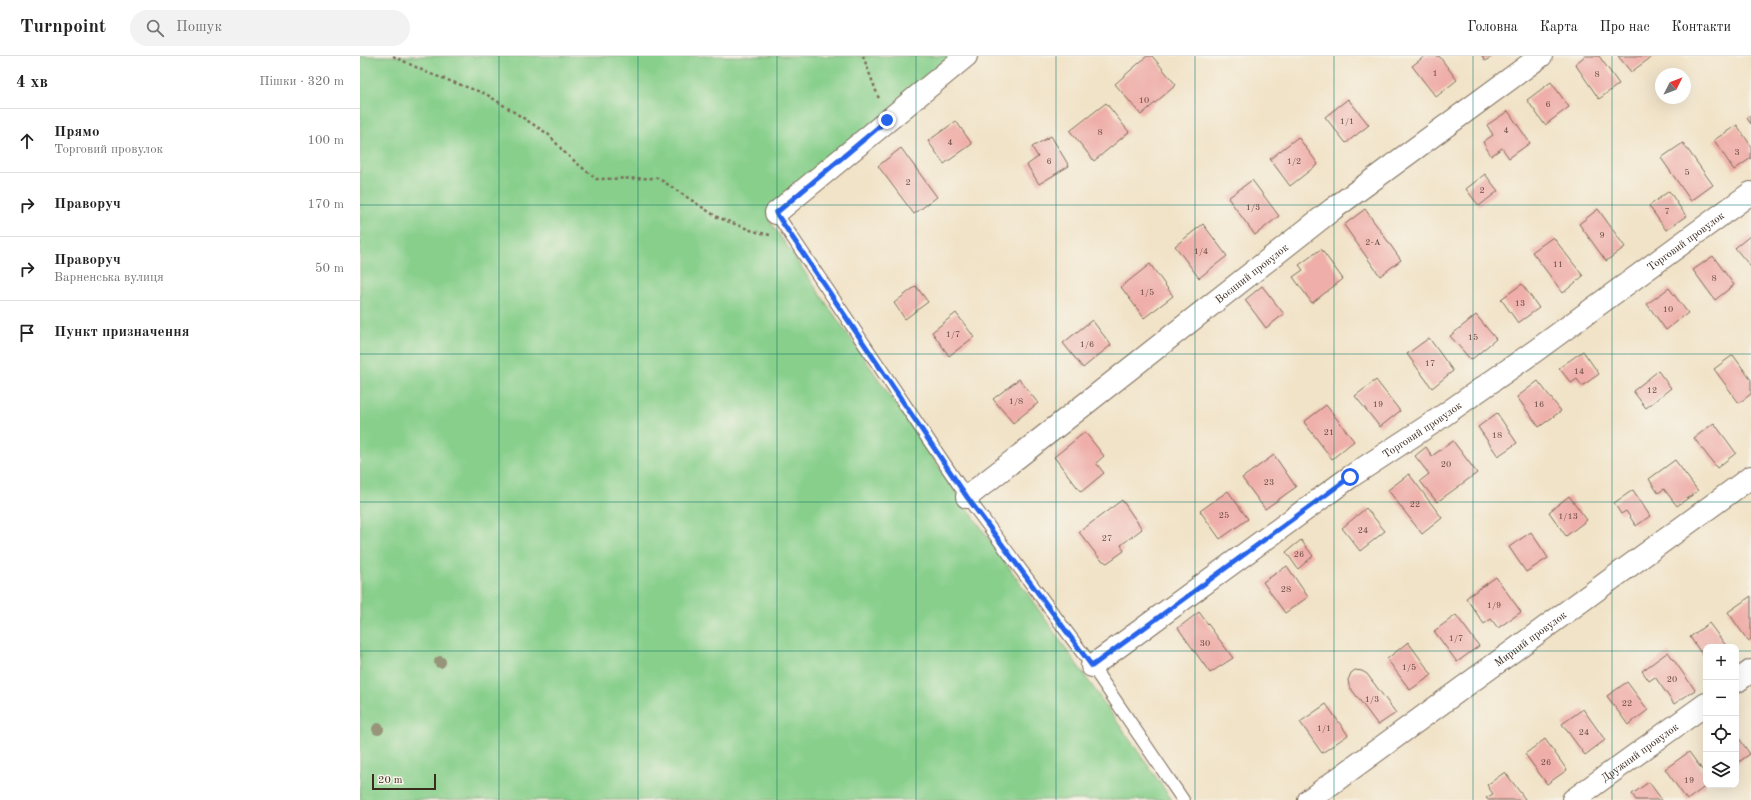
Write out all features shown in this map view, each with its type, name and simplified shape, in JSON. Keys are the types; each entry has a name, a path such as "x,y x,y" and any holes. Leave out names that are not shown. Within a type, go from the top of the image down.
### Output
{"street":[{"path":"776,213 966,56"},
{"name":"Воєнний провулок","path":"967,497 1333,209 1541,56"},
{"name":"Торговий провулок","path":"1092,666 1350,477 1434,422 1535,351 1751,193"},
{"name":"Мирний провулок","path":"1309,800 1751,477"},
{"path":"1739,680 1751,671"},
{"name":"Дружний провулок","path":"1573,800 1703,706"}],"lane":[{"path":"776,213 967,497 1092,666 1183,800"}],"path":[{"path":"393,56 428,73 486,94 548,134 566,154 596,179 658,178 717,217 753,231 795,242"},
{"path":"863,56 887,120"}],"green space":[{"path":"360,56 966,56 769,220 963,502 1172,800 360,800"}],"building":[{"path":"1147,56 1152,56 1176,85 1141,115 1115,84"},
{"path":"1425,56 1439,56 1457,80 1436,97 1412,66"},
{"path":"1482,56 1493,56 1485,61"},
{"path":"1585,56 1599,56 1619,84 1599,99 1575,64"},
{"path":"1618,56 1653,56 1631,72"},
{"path":"1551,82 1569,107 1545,125 1527,100"},
{"path":"1348,99 1369,125 1346,143 1325,117"},
{"path":"1106,103 1129,132 1094,161 1070,131"},
{"path":"1508,111 1530,143 1509,158 1502,148 1491,156 1483,142 1493,135 1487,125"},
{"path":"1751,115 1751,124 1747,118"},
{"path":"956,121 972,144 944,164 928,141"},
{"path":"1737,125 1751,146 1751,158 1734,170 1714,140"},
{"path":"1051,136 1069,166 1039,184 1027,165 1038,157 1032,147"},
{"path":"1298,137 1318,164 1290,186 1270,159"},
{"path":"1683,143 1713,185 1691,201 1661,158"},
{"path":"901,148 937,197 914,214 878,166"},
{"path":"1485,174 1498,191 1479,206 1466,189"},
{"path":"1252,180 1279,216 1255,235 1228,198"},
{"path":"1669,191 1686,216 1666,230 1649,206"},
{"path":"1365,209 1401,260 1380,276 1344,225"},
{"path":"1598,209 1625,247 1606,261 1579,224"},
{"path":"1203,224 1227,256 1199,278 1175,246"},
{"path":"1751,235 1751,267 1735,248"},
{"path":"1553,237 1583,276 1563,293 1532,252"},
{"path":"1321,249 1343,279 1312,303 1293,277 1303,270 1299,265"},
{"path":"1713,256 1734,285 1715,300 1693,270"},
{"path":"1150,264 1173,296 1144,318 1121,287"},
{"path":"1522,284 1539,308 1518,323 1501,299"},
{"path":"916,286 928,302 905,319 894,303"},
{"path":"1262,286 1284,314 1266,328 1245,300"},
{"path":"1669,288 1688,313 1666,330 1647,304"},
{"path":"956,313 974,337 949,356 932,332"},
{"path":"1476,315 1496,339 1471,360 1450,336"},
{"path":"1092,320 1111,345 1083,368 1063,343"},
{"path":"1429,338 1453,371 1432,388 1407,354"},
{"path":"1583,351 1599,374 1582,386 1577,379 1571,383 1559,368"},
{"path":"1733,355 1751,380 1751,394 1739,403 1714,369"},
{"path":"1658,371 1671,388 1646,408 1633,391"},
{"path":"1019,379 1038,403 1013,423 993,399"},
{"path":"1376,380 1400,411 1380,427 1355,396"},
{"path":"1538,381 1561,411 1539,427 1517,397"},
{"path":"1326,405 1354,441 1332,459 1304,422"},
{"path":"1497,413 1517,443 1498,456 1478,427"},
{"path":"1714,423 1736,453 1717,468 1694,438"},
{"path":"1085,432 1104,456 1096,463 1104,473 1081,492 1054,457"},
{"path":"1453,441 1477,473 1437,502 1420,481 1429,474 1415,456 1426,447 1432,456"},
{"path":"1274,455 1296,487 1265,509 1242,478"},
{"path":"1675,460 1698,491 1677,506 1664,489 1658,493 1649,479"},
{"path":"1409,474 1442,518 1422,534 1388,490"},
{"path":"1633,490 1650,516 1636,526 1626,511 1621,514 1614,503"},
{"path":"1228,491 1248,519 1220,539 1200,511"},
{"path":"1569,496 1587,520 1566,536 1549,512"},
{"path":"1122,500 1142,529 1121,545 1124,551 1107,563 1100,559 1079,532"},
{"path":"1366,508 1385,531 1360,551 1342,528"},
{"path":"1531,532 1548,558 1526,572 1509,547"},
{"path":"1301,540 1313,556 1298,569 1286,552"},
{"path":"1287,566 1308,597 1285,613 1263,582"},
{"path":"1496,577 1521,612 1498,628 1491,619 1484,624 1466,598"},
{"path":"1751,596 1751,639 1748,641 1728,612"},
{"path":"1199,612 1233,658 1210,673 1178,628"},
{"path":"1456,615 1479,646 1457,662 1434,631"},
{"path":"1709,623 1725,644 1703,644 1703,656 1690,637"},
{"path":"1408,642 1432,675 1410,690 1387,659"},
{"path":"1668,652 1695,690 1674,704 1655,677 1649,681 1642,671"},
{"path":"1355,670 1362,671 1367,674 1396,713 1378,725 1349,686 1348,680 1351,673"},
{"path":"1627,682 1648,710 1628,725 1607,696"},
{"path":"1326,704 1348,735 1322,753 1300,722"},
{"path":"1583,709 1605,740 1585,755 1562,724"},
{"path":"1739,738 1750,754 1739,762"},
{"path":"1545,739 1567,770 1547,784 1525,754"},
{"path":"1689,752 1703,771 1703,788 1687,800 1665,769"},
{"path":"1505,772 1525,799 1488,800 1486,798 1493,794 1487,785"},
{"path":"1649,782 1662,800 1636,800 1632,794"}],"route":[{"path":"887,120 776,213 967,497 1092,666 1350,477"}]}
